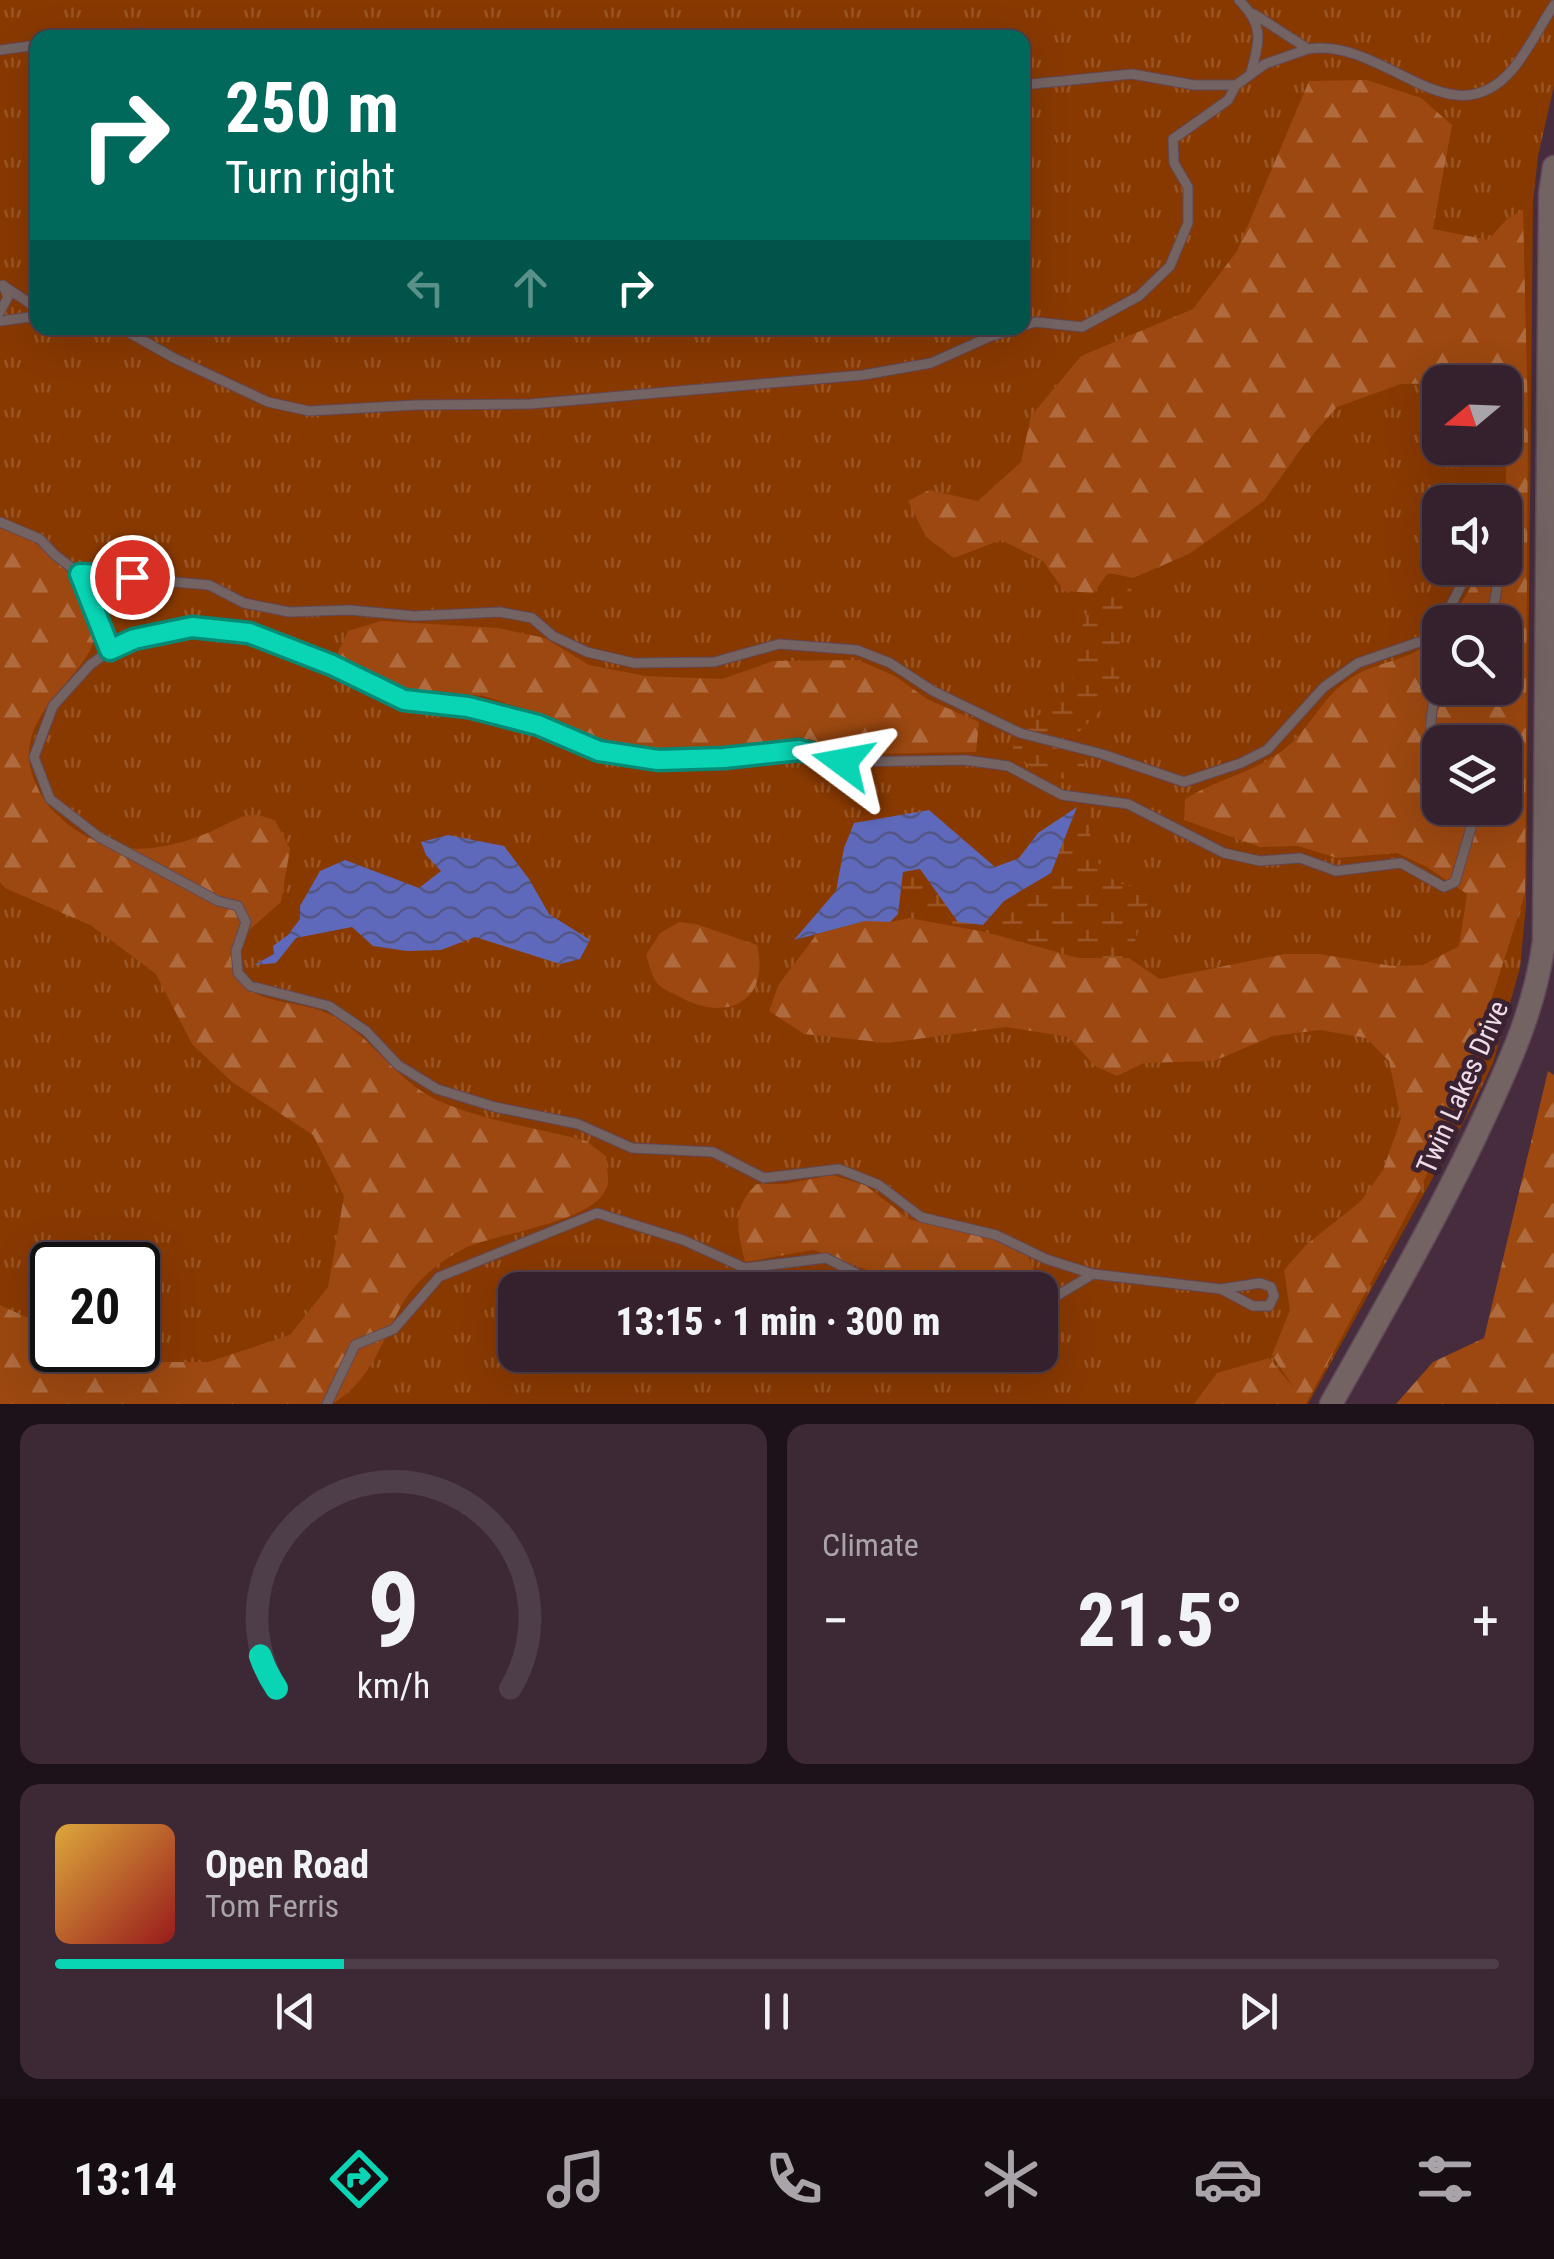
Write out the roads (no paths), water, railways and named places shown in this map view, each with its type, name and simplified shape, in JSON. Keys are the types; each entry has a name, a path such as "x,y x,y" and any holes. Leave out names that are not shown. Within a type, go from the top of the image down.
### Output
{"street":[{"name":"Twin Lakes Drive","path":"1331,1404 1444,1202 1514,1055 1540,970 1544,941 1550,194 1554,167"}],"lane":[{"path":"1239,0 1308,49"},
{"path":"1030,324 1082,327 1139,296 1170,266 1188,223 1188,187 1174,162 1172,139 1228,100 1251,72 1308,49 1343,48 1451,96 1472,97 1490,89 1512,69 1554,5"},
{"path":"1251,72 1258,39 1254,14"},
{"path":"0,50 30,46"},
{"path":"1030,83 1132,74 1194,85 1236,86"},
{"path":"0,312 8,297 2,285"},
{"path":"2,285 30,306"},
{"path":"0,321 30,314"},
{"path":"133,335 268,402 309,411 530,404 863,375 932,363 1000,335"},
{"path":"0,522 40,539 80,574 110,650"},
{"path":"80,574 209,585 244,603 289,612 349,610 415,616 500,612 532,618 554,636 587,652 634,662 714,662 779,644 856,650 1020,733 1102,754 1184,782 1267,750 1324,687 1358,663 1422,641 1448,611 1461,585"},
{"path":"1222,1289 1261,1308 1269,1306 1274,1296 1271,1287 1260,1283 1222,1289 1093,1274 1046,1259 996,1235 921,1218 879,1185 839,1170 764,1178 713,1152 632,1148 578,1124 495,1108 437,1089 398,1065 366,1031 329,1006 250,986 238,973 236,951 246,922 238,906 218,901 98,837 50,799 34,757 53,706 90,665 110,650 134,639 192,627 249,633 332,665 404,700 468,707 538,725 599,751 658,760 799,750 843,762 965,760 1008,766 1062,795 1128,804 1224,853 1260,861 1300,858 1336,871 1401,863 1444,887 1455,882 1468,825"},
{"path":"327,1404 355,1345 394,1328 438,1278 597,1213 684,1240 745,1268 826,1258 854,1272"},
{"path":"1058,1295 1093,1274"}],"water":[{"path":"1077,807 1051,873 1004,901 983,925 958,922 920,869 903,872 898,914 890,922 865,921 794,940 836,891 844,848 854,823 929,810 995,867 1019,858 1038,833"},
{"path":"448,835 504,846 549,914 590,940 580,959 560,964 475,937 441,950 407,951 373,946 352,927 296,938 276,963 254,965 274,954 273,946 300,919 300,906 320,871 345,860 419,888 441,871 426,855 421,842"}]}
